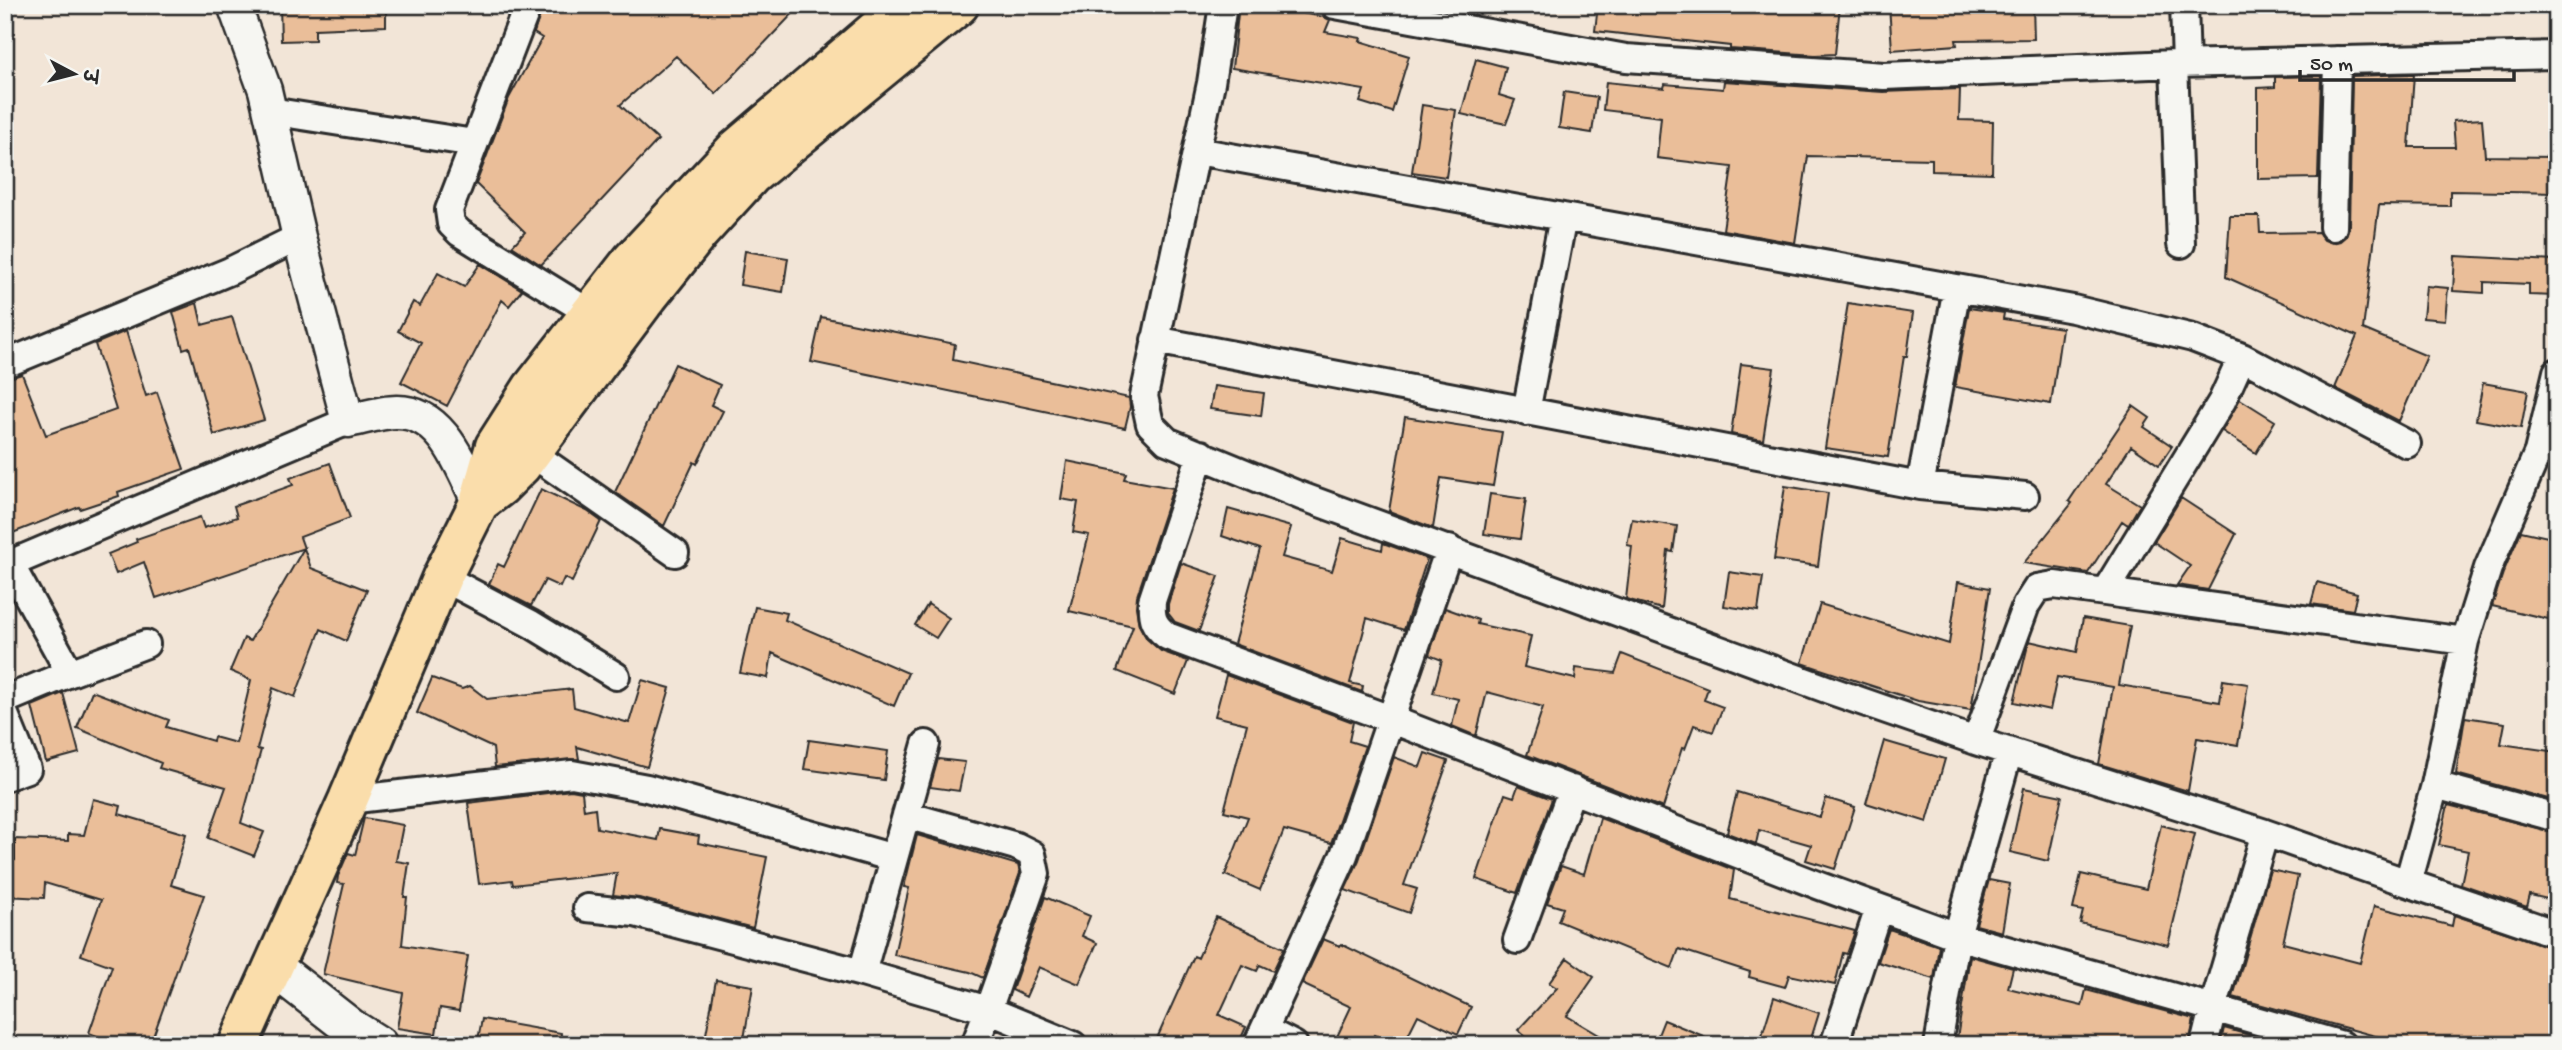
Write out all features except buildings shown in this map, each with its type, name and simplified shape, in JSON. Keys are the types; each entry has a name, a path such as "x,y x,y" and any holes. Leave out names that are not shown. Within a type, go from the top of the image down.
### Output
{"main road":[{"path":"238,1045 348,800 442,577 479,503 495,446 532,387 632,260 734,150 905,5"},
{"path":"479,503 500,486 530,452 691,243 752,176 959,5"},
{"path":"273,967 351,1028 378,1045"}],"street":[{"path":"234,5 265,90 299,237 348,421"},
{"path":"528,5 449,210 452,224 460,233 590,313"},
{"path":"1223,5 1211,83 1144,396 1150,424 1167,441 1301,496 1829,690 1976,741 2265,833 2557,934"},
{"path":"1335,5 1626,58 1884,76 2180,64 2557,55"},
{"path":"2181,244 2180,64 2184,5"},
{"path":"2333,227 2337,60"},
{"path":"270,111 474,144"},
{"path":"1196,151 2073,309 2193,338 2242,358 2407,444"},
{"path":"1526,412 1563,216"},
{"path":"5,364 230,271 299,237"},
{"path":"1920,486 1957,288"},
{"path":"1155,340 1920,486 2025,496"},
{"path":"2105,592 2222,401 2242,358"},
{"path":"2408,883 2435,785 2465,641 2488,568 2548,452 2557,372"},
{"path":"70,673 7,565 348,421 397,412 415,416 441,431 479,503"},
{"path":"530,452 675,553"},
{"path":"1201,454 1152,601 1151,617 1156,628 1167,636 1957,936 2342,1045"},
{"path":"1294,1045 1261,1038 1344,855 1449,549"},
{"path":"442,577 531,624 615,676"},
{"path":"1976,741 2025,604 2037,588 2054,585 2465,641"},
{"path":"5,701 146,644"},
{"path":"5,715 27,769 5,778"},
{"path":"862,973 926,744"},
{"path":"1938,1045 1957,936 2009,751"},
{"path":"348,800 572,774 647,788 894,858"},
{"path":"2435,785 2557,818"},
{"path":"1517,940 1572,789"},
{"path":"906,815 1016,846 1032,854 1036,874 975,1045"},
{"path":"2204,1045 2265,833"},
{"path":"587,908 635,914 862,973 988,1010 1073,1045"},
{"path":"1834,1045 1880,908"}]}
